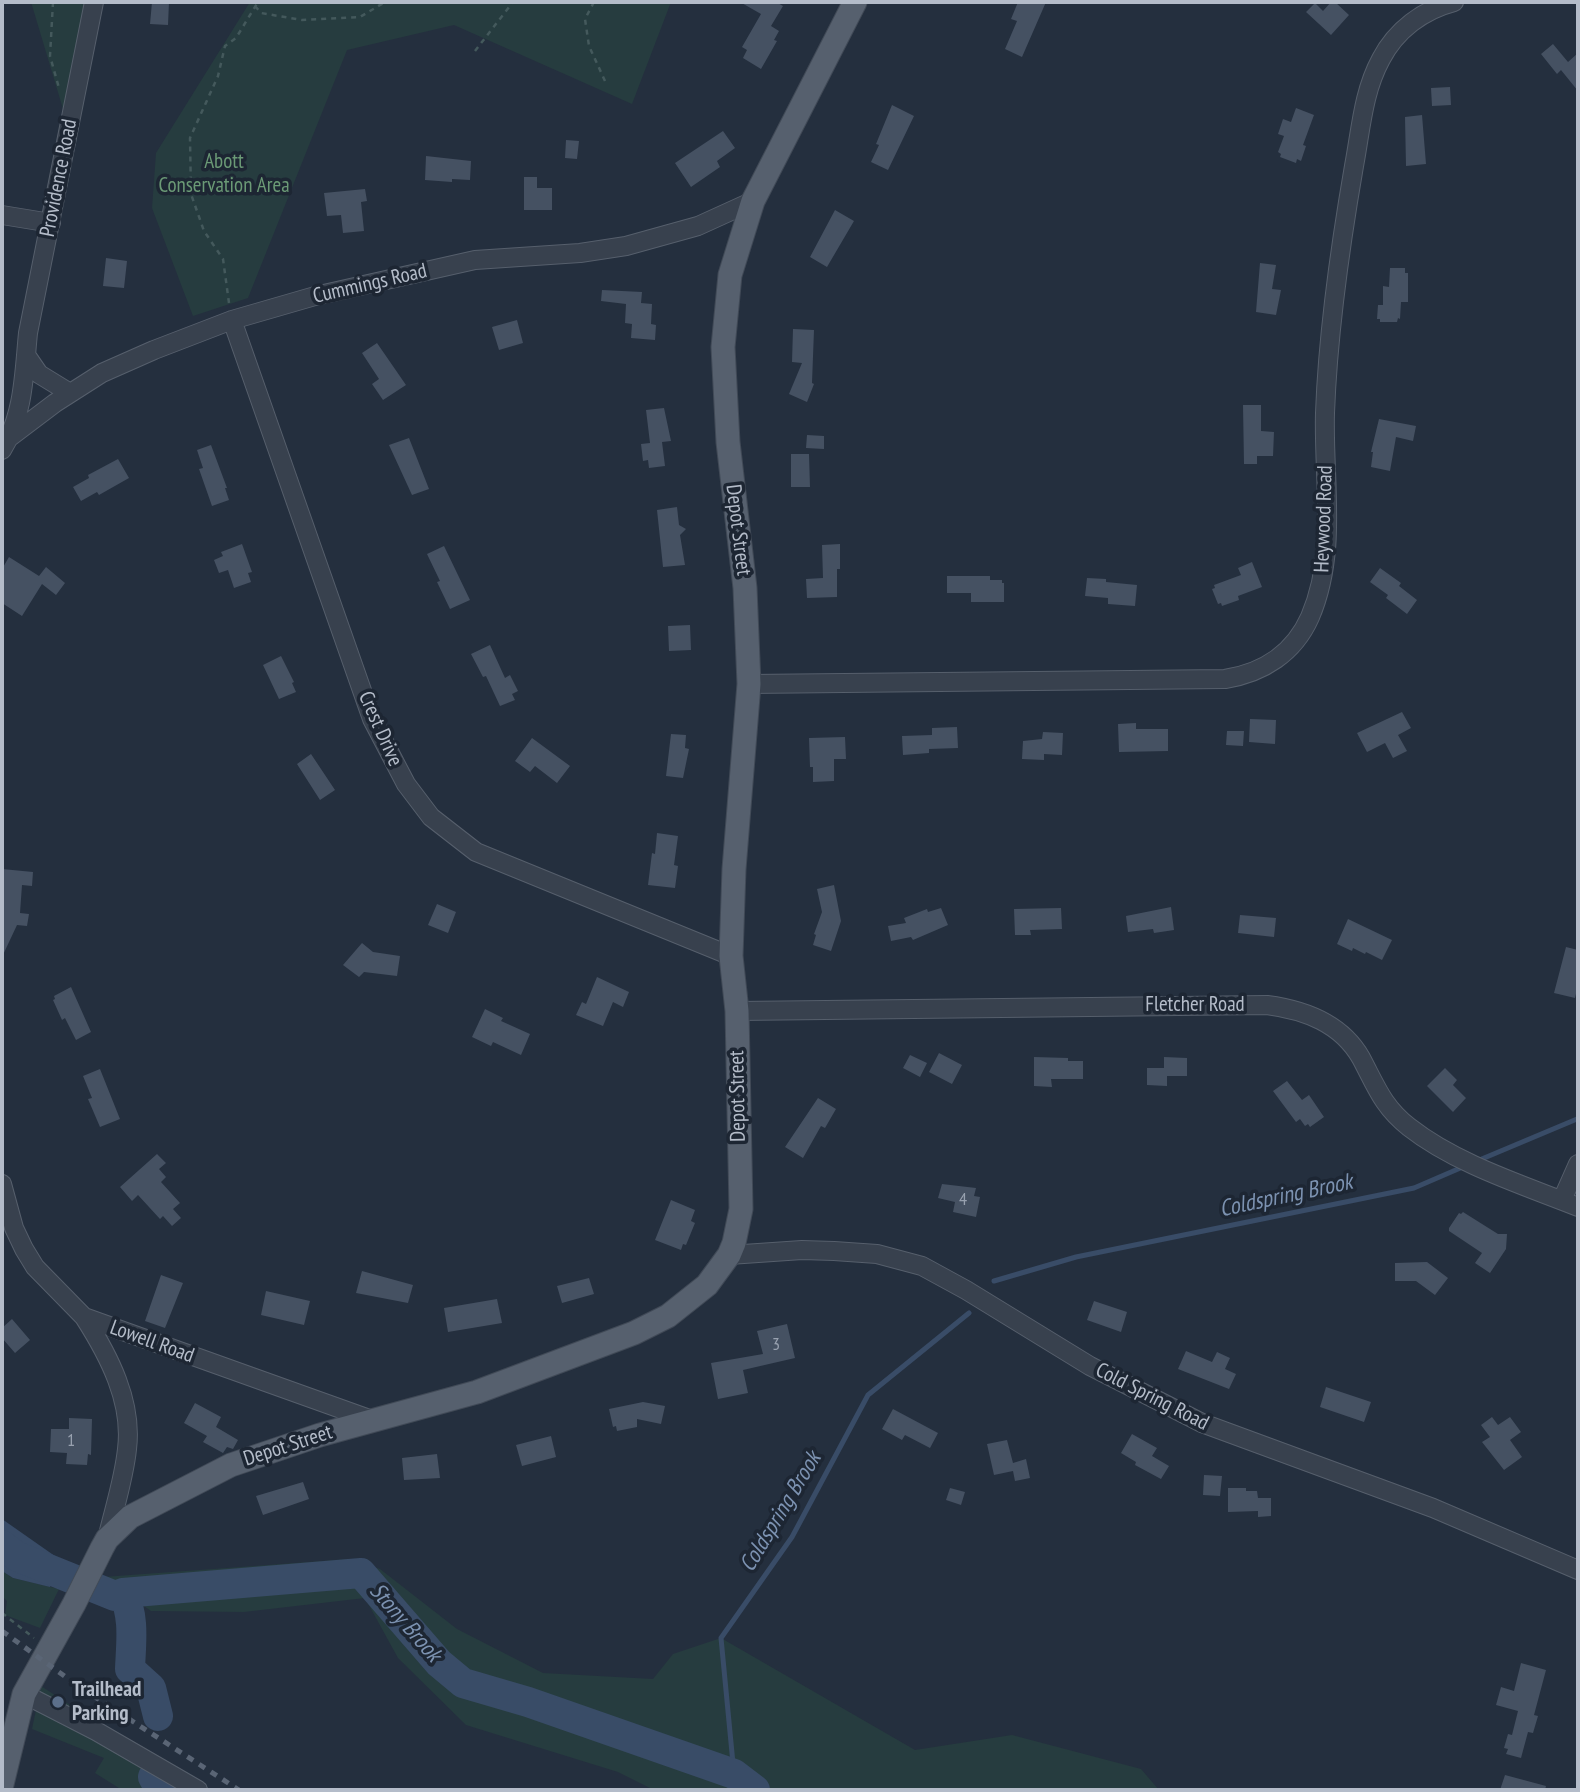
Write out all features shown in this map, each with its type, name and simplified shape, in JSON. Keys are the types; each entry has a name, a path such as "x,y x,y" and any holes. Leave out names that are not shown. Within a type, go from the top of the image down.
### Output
{"main road":[{"name":"Depot Street","path":"2,1784 24,1694 107,1539 140,1511 231,1465 273,1449 477,1392 635,1334 668,1316 707,1285 729,1255 741,1209 737,1012 731,956 734,869 749,684 745,588 727,442 723,347 730,275 753,201 855,2"},
{"path":"2,1736 24,1694"}],"street":[{"name":"Providence Road","path":"6,443 17,416 27,332 94,2"},
{"name":"Heywood Road","path":"749,684 1224,679 1256,671 1284,654 1309,619 1324,568 1328,530 1325,416 1329,347 1363,108 1381,57 1399,32 1425,13 1454,2"},
{"name":"Cummings Road","path":"6,443 70,393 102,373 232,320 315,296 475,260 579,253 626,246 698,226 753,201"},
{"path":"2,215 51,223"},
{"name":"Crest Drive","path":"232,320 372,719 405,784 431,817 476,852 731,956"},
{"path":"26,355 39,373 70,393"},
{"name":"Fletcher Road","path":"737,1012 1268,1005 1294,1009 1325,1022 1343,1035 1360,1058 1383,1100 1410,1128 1455,1156 1570,1204"},
{"path":"1570,1204 1578,1164"},
{"name":"Lowell Road","path":"2,1184 14,1228 35,1267 84,1317 372,1420"},
{"name":"Cold Spring Road","path":"729,1255 802,1250 834,1251 877,1254 922,1266 977,1296 1090,1366 1202,1423 1433,1508 1578,1570"},
{"path":"84,1317 115,1374 127,1419 127,1454 107,1539"},
{"path":"24,1694 143,1757 198,1790"}],"path":[{"path":"53,2 50,56 60,93"},
{"path":"232,320 223,259 204,231 191,194 190,138 218,76 225,46 236,38 258,2"},
{"path":"255,6 261,13 302,20 360,17 385,2"},
{"path":"475,51 513,2"},
{"path":"594,2 585,19 589,47 605,81"},
{"path":"2,1613 49,1648"}],"green space":[{"path":"31,2 88,2 69,129"},
{"name":"Abott Conservation Area","path":"250,2 671,2 632,104 454,25 347,50 248,298 193,316 152,208 156,153"},
{"path":"350,1559 380,1569 457,1629 543,1673 653,1679 673,1654 721,1638 915,1750 1012,1735 1141,1769 1159,1790 654,1790 618,1772 466,1725 398,1658 365,1598 244,1612 151,1611 103,1577"},
{"path":"2,1571 13,1578 59,1589 40,1628 5,1615 7,1601 2,1596"},
{"path":"41,1686 200,1790 122,1790 95,1773 104,1758 32,1729"}],"water":[{"path":"2,1519 62,1561 50,1587 13,1578 2,1571"}],"building":[{"path":"152,2 169,2 168,25 150,24"},
{"path":"740,2 776,2 783,6 771,26 779,31 774,40 777,41 761,69 743,58 747,50 742,47 761,14"},
{"path":"1018,2 1046,2 1022,57 1005,49 1017,21 1011,19"},
{"path":"1331,2 1335,2 1349,15 1331,35 1306,12 1315,3 1323,11"},
{"path":"1553,44 1568,62 1578,53 1578,91 1561,70 1557,74 1541,54"},
{"path":"1450,87 1451,105 1432,106 1431,88"},
{"path":"892,105 914,116 888,170 871,162"},
{"path":"1296,108 1314,115 1303,145 1306,146 1301,161 1297,159 1296,163 1280,157 1278,152 1284,136 1278,134 1283,119 1291,122"},
{"path":"1422,115 1426,164 1406,166 1405,117"},
{"path":"723,131 735,148 717,161 720,167 691,187 675,163"},
{"path":"566,140 579,141 577,159 565,158"},
{"path":"426,156 471,161 470,180 425,180"},
{"path":"524,177 537,177 537,188 552,188 552,210 524,210"},
{"path":"365,189 367,201 361,202 364,231 343,233 341,215 327,216 324,193"},
{"path":"835,210 854,221 827,267 810,257"},
{"path":"106,258 127,261 124,288 103,286"},
{"path":"1260,263 1276,265 1272,289 1281,290 1276,315 1256,312"},
{"path":"1390,268 1405,268 1405,273 1408,273 1408,302 1401,302 1400,319 1398,318 1397,322 1380,322 1380,319 1377,319 1378,305 1383,305 1383,286 1389,287"},
{"path":"602,290 642,292 641,303 652,304 651,324 656,325 655,340 631,338 632,324 625,323 626,304 601,301"},
{"path":"517,320 523,343 499,350 492,327"},
{"path":"793,329 814,330 814,384 807,402 789,394 802,363 792,362"},
{"path":"377,343 406,385 383,400 372,384 379,379 362,353"},
{"path":"1243,405 1261,405 1261,431 1274,432 1273,456 1257,456 1257,464 1244,464"},
{"path":"664,408 671,441 662,442 665,466 649,468 648,460 643,461 641,444 650,443 646,410"},
{"path":"1379,419 1416,426 1413,441 1396,437 1390,471 1371,467 1371,452"},
{"path":"807,435 824,436 824,449 806,448"},
{"path":"409,438 429,489 412,495 389,445"},
{"path":"211,445 229,500 212,506 199,469 203,468 197,450"},
{"path":"791,454 809,454 810,487 791,487"},
{"path":"118,459 129,478 99,495 97,492 81,501 73,487 89,478 88,475"},
{"path":"677,507 679,525 686,529 680,535 685,565 663,567 657,510"},
{"path":"242,544 252,572 248,573 251,582 234,588 228,570 219,573 214,560 223,556 221,552"},
{"path":"840,544 837,597 807,598 806,579 823,578 822,545"},
{"path":"444,546 470,600 450,609 427,554"},
{"path":"9,557 39,576 46,567 65,583 56,595 42,584 22,616 2,603 2,569"},
{"path":"1252,562 1262,587 1238,596 1239,600 1222,606 1221,603 1218,604 1212,589 1215,588 1214,585 1241,575 1238,568"},
{"path":"1380,568 1401,583 1399,586 1417,600 1407,614 1370,582"},
{"path":"947,576 990,576 990,580 1002,580 1004,602 971,602 971,593 947,593"},
{"path":"1087,578 1137,585 1135,606 1108,604 1108,598 1085,596"},
{"path":"690,625 691,650 669,651 668,626"},
{"path":"490,645 505,678 510,675 518,691 512,694 515,700 500,706 486,676 483,677 471,654"},
{"path":"281,656 296,692 279,699 263,665"},
{"path":"1402,712 1411,728 1398,735 1407,751 1393,758 1385,743 1367,752 1357,733"},
{"path":"1250,719 1276,720 1275,744 1249,742"},
{"path":"1136,723 1136,729 1168,729 1168,751 1119,752 1118,724"},
{"path":"957,727 958,748 929,749 929,753 903,755 902,736 932,735 932,728"},
{"path":"1227,731 1244,731 1243,746 1226,745"},
{"path":"1043,732 1063,733 1062,755 1044,754 1044,760 1022,759 1023,741 1042,739"},
{"path":"671,734 686,735 685,748 689,749 683,778 666,776"},
{"path":"845,737 846,759 834,759 834,781 813,782 809,738"},
{"path":"532,738 570,766 557,783 535,766 530,772 515,761"},
{"path":"311,754 335,790 320,800 297,764"},
{"path":"657,833 678,836 674,865 678,866 675,888 648,885"},
{"path":"2,869 33,872 32,886 22,885 20,913 29,914 27,926 17,925 2,957"},
{"path":"834,885 841,921 831,951 813,945 822,912 817,889"},
{"path":"437,904 456,912 448,933 428,925"},
{"path":"1171,907 1174,930 1154,933 1153,929 1128,932 1126,916"},
{"path":"941,908 948,925 913,940 911,937 891,941 888,926 906,923 904,918 927,909 928,912"},
{"path":"1061,908 1062,929 1030,930 1031,935 1015,935 1014,909"},
{"path":"1240,915 1276,918 1274,937 1238,933"},
{"path":"1348,919 1392,940 1382,960 1366,952 1365,954 1353,948 1352,951 1337,944"},
{"path":"362,943 373,952 400,956 397,976 364,972 359,977 343,965"},
{"path":"1566,947 1578,950 1578,985 1575,998 1554,993"},
{"path":"597,977 629,992 623,1007 613,1002 603,1026 576,1015 582,1002 586,1004"},
{"path":"71,987 91,1032 76,1040 65,1018 62,1020 53,1000 54,996"},
{"path":"485,1009 503,1018 501,1021 530,1034 521,1055 493,1042 491,1046 472,1037"},
{"path":"939,1053 962,1065 952,1084 929,1072"},
{"path":"910,1055 927,1063 920,1077 903,1068"},
{"path":"1034,1057 1083,1061 1083,1079 1051,1079 1052,1087 1034,1086"},
{"path":"1164,1057 1187,1058 1187,1076 1167,1076 1167,1086 1147,1085 1147,1068 1164,1068"},
{"path":"1445,1068 1457,1080 1453,1085 1466,1098 1453,1112 1427,1086"},
{"path":"100,1069 120,1119 100,1127 88,1099 92,1098 83,1076"},
{"path":"1287,1081 1302,1100 1309,1095 1324,1117 1310,1127 1308,1124 1305,1126 1300,1119 1296,1122 1273,1091"},
{"path":"818,1098 836,1109 825,1128 821,1126 803,1158 785,1147"},
{"path":"157,1154 166,1163 159,1169 166,1177 161,1182 180,1203 173,1209 181,1218 172,1226 163,1216 160,1219 138,1195 132,1201 120,1187"},
{"path":"942,1184 976,1188 974,1196 980,1197 976,1217 953,1212 955,1202 938,1198"},
{"path":"671,1200 695,1210 691,1221 695,1223 686,1245 683,1244 681,1250 655,1240"},
{"path":"1463,1212 1498,1234 1507,1234 1506,1249 1490,1273 1475,1263 1482,1253 1449,1231 1459,1213"},
{"path":"1427,1262 1448,1278 1435,1295 1416,1281 1395,1281 1395,1263"},
{"path":"362,1271 413,1285 408,1303 356,1293"},
{"path":"161,1275 183,1283 165,1328 145,1321"},
{"path":"589,1278 594,1294 562,1303 557,1286"},
{"path":"266,1291 310,1301 304,1325 261,1315"},
{"path":"497,1299 502,1323 448,1332 444,1308"},
{"path":"1094,1301 1127,1312 1121,1332 1087,1320"},
{"path":"12,1319 30,1340 15,1353 2,1338 2,1328"},
{"path":"787,1324 795,1358 743,1370 748,1393 718,1399 711,1363 763,1354 757,1331"},
{"path":"1186,1351 1212,1362 1217,1352 1230,1358 1225,1369 1236,1374 1229,1389 1178,1369"},
{"path":"1326,1387 1371,1402 1364,1422 1320,1407"},
{"path":"643,1402 665,1406 661,1424 637,1419 637,1427 617,1431 616,1426 613,1427 609,1409"},
{"path":"195,1403 221,1417 216,1427 238,1440 233,1449 227,1447 223,1453 203,1442 207,1436 184,1423"},
{"path":"893,1409 938,1433 930,1448 905,1435 902,1440 882,1429"},
{"path":"1492,1417 1498,1425 1510,1417 1521,1432 1510,1440 1522,1457 1504,1470 1482,1442 1490,1437 1481,1425"},
{"path":"69,1418 92,1419 91,1455 88,1454 87,1465 66,1464 67,1453 50,1452 51,1429 69,1429"},
{"path":"1132,1434 1157,1448 1152,1456 1169,1466 1161,1479 1135,1465 1136,1462 1121,1453"},
{"path":"551,1436 556,1457 522,1466 516,1445"},
{"path":"1007,1440 1013,1463 1026,1459 1030,1478 1015,1481 1013,1471 994,1475 987,1444"},
{"path":"437,1454 440,1478 404,1480 402,1458"},
{"path":"1204,1475 1222,1476 1220,1496 1203,1495"},
{"path":"303,1482 309,1499 263,1515 256,1496"},
{"path":"950,1488 965,1492 961,1505 946,1500"},
{"path":"1228,1488 1246,1488 1246,1491 1257,1491 1258,1498 1271,1498 1271,1516 1258,1517 1258,1511 1228,1512"},
{"path":"1521,1663 1546,1670 1534,1715 1538,1716 1533,1733 1528,1732 1521,1758 1506,1754 1508,1749 1504,1748 1508,1734 1512,1735 1518,1711 1496,1705 1501,1687 1514,1691"},
{"path":"1505,1775 1546,1786 1545,1790 1500,1790"}],"waterway":[{"name":"Coldspring Brook","path":"1477,1161 1577,1119"},
{"name":"Coldspring Brook","path":"994,1281 1076,1257 1414,1188 1465,1166"},
{"name":"Coldspring Brook","path":"734,1774 721,1638 792,1537 868,1395 969,1313"},
{"name":"Stony Brook","path":"2,1545 16,1556 115,1596 123,1593 361,1573 439,1663 463,1683 528,1702 734,1774 755,1790"},
{"path":"123,1593 131,1621 130,1669 151,1688 158,1716"},
{"path":"153,1777 160,1790"}],"railway":[{"path":"2,1631 81,1688 239,1790"}],"place":[{"name":"Trailhead Parking","path":"58,1702"}]}
